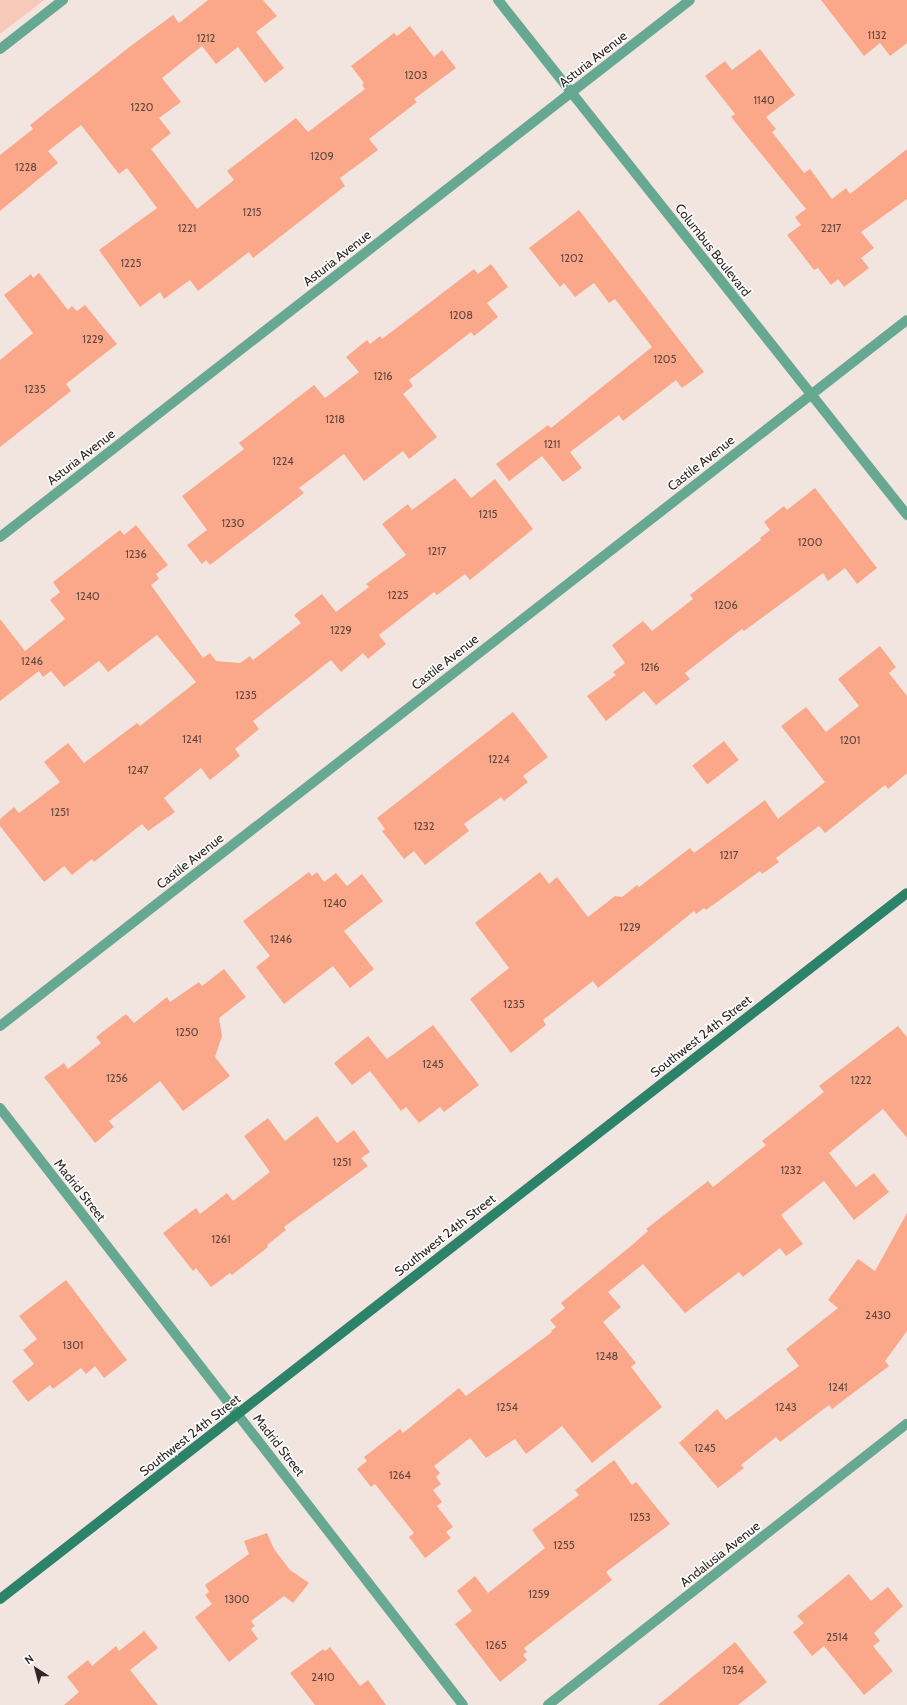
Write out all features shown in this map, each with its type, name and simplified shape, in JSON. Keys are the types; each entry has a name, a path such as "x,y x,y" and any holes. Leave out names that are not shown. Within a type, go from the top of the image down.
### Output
{"street":[{"path":"0,49 63,0"},
{"name":"Columbus Boulevard","path":"498,0 907,515"},
{"name":"Asturia Avenue","path":"0,537 690,0"},
{"name":"Castile Avenue","path":"0,1026 907,320"},
{"name":"Southwest 24th Street","path":"0,1599 907,894"},
{"name":"Madrid Street","path":"0,1108 462,1705"},
{"name":"Andalusia Avenue","path":"548,1705 907,1424"}],"shaded area":[{"path":"0,0 44,0 0,34"}],"building":[{"path":"208,0 263,0 277,16 256,32 284,68 265,83 238,47 216,64 202,46 162,78 181,102 159,118 171,133 151,149 197,209 234,180 227,171 296,118 308,132 365,89 362,85 364,83 351,66 394,33 397,36 410,26 434,57 442,50 456,68 414,99 417,102 369,139 378,150 340,178 345,186 253,258 249,252 198,291 190,280 164,299 160,292 140,307 99,250 157,208 127,168 119,174 81,125 48,151 58,163 0,211 0,155 33,129 30,125 132,45 173,15 179,23"},
{"path":"821,0 907,0 907,43 890,56 880,43 864,56"},
{"path":"760,49 795,95 766,117 776,129 772,132 804,173 810,169 832,199 846,188 850,194 907,149 907,199 861,232 874,248 861,258 869,268 844,287 838,279 831,285 818,268 814,270 787,235 801,225 795,217 806,209 731,117 735,114 705,76 725,61 732,70"},
{"path":"579,210 704,372 682,388 676,380 623,421 619,415 570,452 582,468 563,482 542,456 509,481 496,464 548,425 551,428 652,347 615,299 609,303 594,283 575,297 564,283 560,287 529,248"},
{"path":"491,264 508,287 487,303 498,317 474,336 471,332 409,380 413,386 403,394 437,437 409,459 403,451 364,481 344,454 299,488 304,493 210,565 206,560 202,564 187,545 207,530 182,496 244,449 239,443 314,385 325,398 359,372 346,357 367,340 370,344 380,336 382,339 474,269 478,274"},
{"path":"39,273 68,310 72,306 77,311 85,305 117,344 66,384 71,391 0,447 0,360 33,333 4,295 31,274 33,278"},
{"path":"455,478 471,498 495,479 533,529 470,580 465,574 437,595 434,592 379,635 386,644 368,659 363,653 341,672 331,660 253,721 259,729 235,749 240,756 210,780 201,768 164,798 175,812 148,831 142,824 94,862 92,859 72,875 64,866 44,882 0,826 0,819 14,807 19,813 60,782 44,762 68,743 84,763 137,723 140,726 196,682 157,635 108,672 99,661 64,687 51,671 43,677 39,671 0,701 0,619 25,651 65,619 50,600 60,592 53,582 120,530 124,535 136,525 168,565 156,574 159,579 151,585 203,658 210,653 216,661 240,663 250,656 253,660 301,623 294,615 322,594 336,612 369,587 366,584 406,555 382,524 408,504 412,510"},
{"path":"815,488 877,568 857,584 845,568 828,581 823,573 744,631 742,629 685,673 690,679 656,705 644,691 606,721 587,696 616,675 613,672 625,663 612,645 643,621 652,631 693,599 690,595 761,540 760,538 770,530 764,522 784,506 787,510"},
{"path":"880,646 896,667 889,673 907,696 907,773 888,789 885,785 825,833 819,826 776,858 779,862 762,874 760,871 706,910 704,908 696,914 694,911 598,988 593,981 543,1020 546,1025 511,1053 470,999 509,968 475,923 540,872 549,884 557,877 588,917 615,896 622,897 637,885 639,887 690,848 694,853 765,800 778,819 825,782 781,726 806,707 826,732 859,706 838,679"},
{"path":"513,712 548,757 523,776 528,782 504,801 501,797 464,824 469,831 425,865 414,851 404,859 382,831 385,829 377,818"},
{"path":"724,741 739,760 707,785 692,766"},
{"path":"309,872 312,876 317,872 324,882 336,873 347,886 362,874 383,901 344,931 374,969 350,988 333,966 284,1004 256,967 270,956 243,921"},
{"path":"224,969 246,997 219,1018 222,1036 215,1057 230,1076 183,1111 160,1081 109,1121 114,1127 95,1143 44,1077 64,1063 68,1069 101,1043 96,1037 126,1014 134,1023 167,997 170,1002 199,982 202,986"},
{"path":"433,1025 479,1085 444,1112 440,1107 419,1123 406,1107 401,1111 370,1071 352,1085 334,1063 368,1036 387,1059"},
{"path":"898,1026 907,1037 907,1138 883,1109 829,1153 856,1187 874,1173 889,1192 854,1220 824,1181 781,1215 803,1244 786,1256 780,1248 743,1277 739,1272 685,1313 643,1264 608,1292 621,1307 603,1322 636,1363 631,1367 662,1407 592,1463 562,1426 526,1454 515,1439 486,1458 470,1438 434,1466 440,1473 436,1477 441,1484 433,1490 442,1502 437,1506 453,1527 446,1532 451,1538 425,1558 409,1537 414,1533 375,1484 371,1487 357,1469 367,1461 364,1457 400,1429 403,1433 459,1388 466,1396 552,1332 551,1331 556,1327 550,1320 565,1308 561,1303 632,1245 648,1231 646,1229 708,1181 713,1187 766,1145 762,1141 824,1092 819,1086"},
{"path":"317,1116 337,1143 354,1130 370,1152 361,1158 368,1166 284,1227 286,1230 267,1245 268,1247 232,1275 230,1273 211,1287 196,1268 193,1271 163,1233 196,1208 200,1214 227,1193 233,1201 270,1172 244,1136 268,1118 285,1141"},
{"path":"907,1213 907,1331 885,1361 889,1366 832,1409 829,1405 780,1442 776,1437 741,1465 744,1468 718,1488 679,1443 717,1409 726,1420 799,1366 786,1349 838,1308 828,1300 858,1259 875,1271"},
{"path":"66,1280 127,1360 104,1378 95,1366 86,1374 81,1368 53,1389 50,1385 28,1402 12,1381 34,1364 23,1350 37,1339 19,1316"},
{"path":"614,1460 632,1485 636,1482 670,1524 606,1572 612,1580 524,1648 527,1652 523,1655 527,1660 500,1682 455,1624 472,1611 457,1591 475,1576 488,1593 545,1548 532,1530 579,1495 575,1490"},
{"path":"267,1533 274,1549 290,1570 309,1583 293,1603 284,1596 251,1621 255,1626 251,1629 258,1639 229,1662 195,1617 212,1604 205,1595 209,1592 205,1585 249,1554 244,1541"},
{"path":"849,1574 871,1601 888,1587 903,1606 874,1633 880,1641 873,1646 893,1671 864,1695 824,1646 812,1656 793,1632 804,1623 797,1616"},
{"path":"144,1631 158,1648 130,1670 158,1705 64,1705 79,1692 67,1677 88,1660 92,1666 116,1646 119,1651"},
{"path":"735,1642 767,1682 738,1705 658,1705"},
{"path":"330,1647 360,1686 368,1680 386,1705 315,1705 290,1673 323,1649 325,1651"}]}
